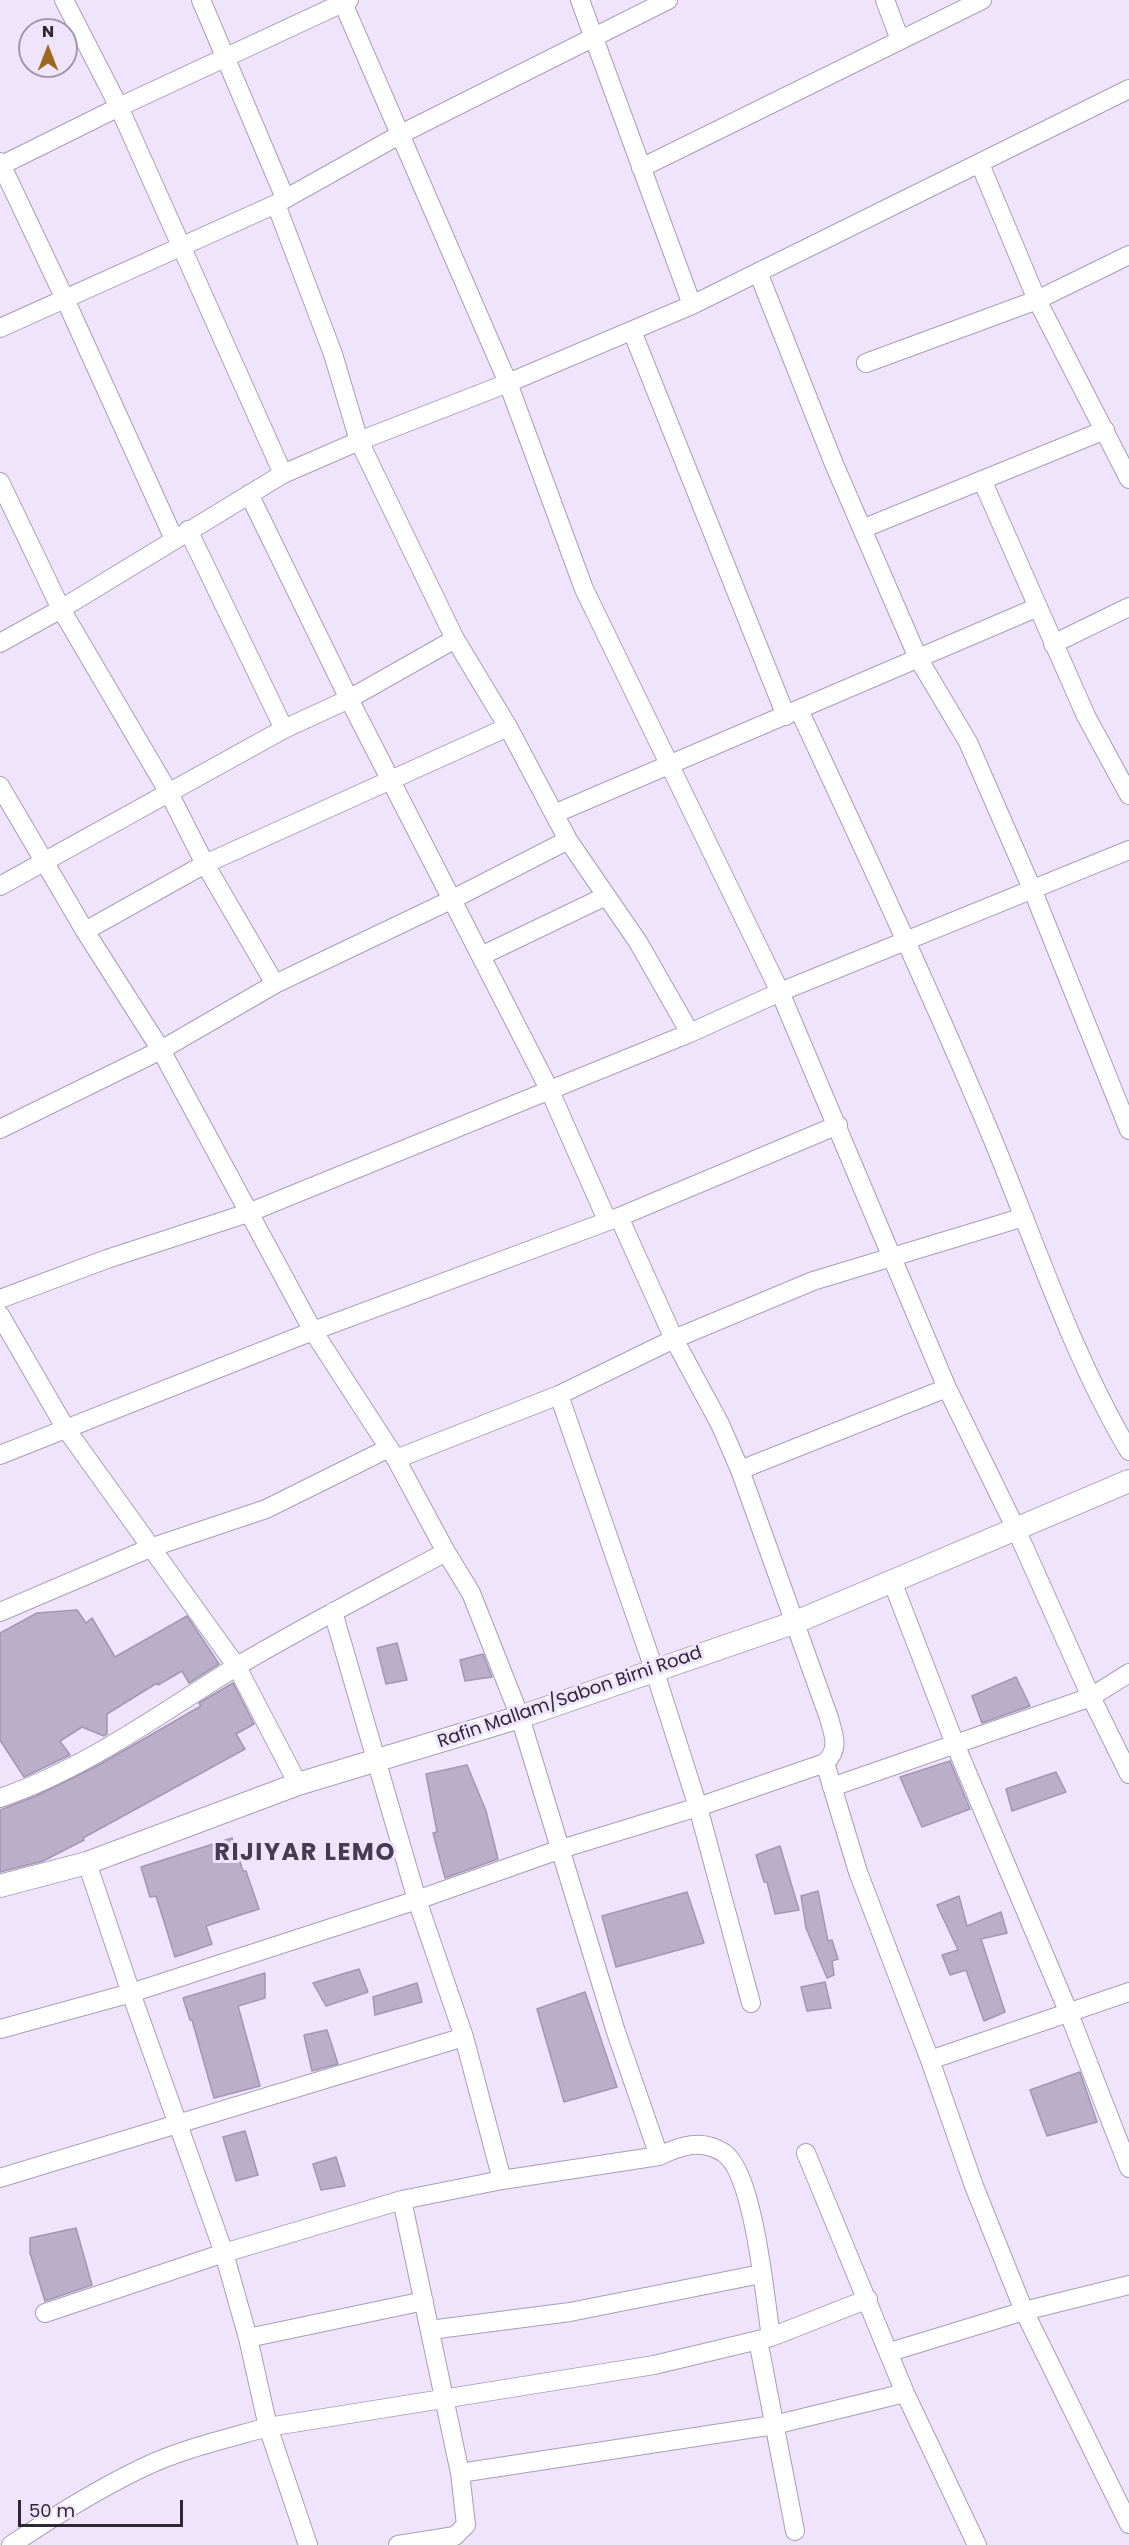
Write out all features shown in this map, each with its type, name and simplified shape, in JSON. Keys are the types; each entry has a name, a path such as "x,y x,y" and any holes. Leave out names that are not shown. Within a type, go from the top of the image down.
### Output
{"street":[{"path":"64,0 119,107 283,474"},
{"path":"201,0 281,201 333,354 359,441 455,639 508,727 568,840 638,942 690,1033"},
{"path":"580,0 692,305"},
{"path":"0,328 281,201 401,134 669,0"},
{"path":"885,0 900,40"},
{"path":"641,168 982,0"},
{"path":"284,729 181,535 1,164 347,1 401,134 508,383 584,589 780,992 947,1388 1016,1529 1091,1697 1129,1774"},
{"path":"0,643 61,609 283,474 359,441 508,383 692,305 1129,89"},
{"path":"980,164 1037,300 1105,430 1122,444 1129,479"},
{"path":"866,363 1037,300 1129,255"},
{"path":"758,272 862,529 918,658 968,742 1033,891 1129,1130"},
{"path":"632,331 793,713 908,942 1103,1408 1129,1451"},
{"path":"862,529 1105,430"},
{"path":"982,480 1086,716 1129,795"},
{"path":"0,482 61,609 169,793 205,864 275,984"},
{"path":"0,2029 131,1993 417,1900 561,1849 698,1807 825,1763 834,1755 836,1743 796,1622 740,1470 720,1424 613,1219 249,494"},
{"path":"554,814 1038,607"},
{"path":"1053,644 1129,607"},
{"path":"0,886 284,729 350,699 455,639"},
{"path":"85,931 205,864 508,727"},
{"path":"0,786 85,931 161,1050 314,1331 393,1454 471,1593 520,1717 616,2032 659,2156"},
{"path":"0,1129 161,1050 275,984 453,899 568,840"},
{"path":"0,1299 107,1259 248,1213 690,1033 780,992 908,942 1129,850"},
{"path":"481,956 606,896"},
{"path":"0,1455 314,1331 613,1219 838,1125"},
{"path":"0,1612 150,1548 266,1509 393,1454 559,1395 674,1339 813,1281 1024,1217"},
{"path":"0,1315 66,1429 237,1667 298,1784"},
{"path":"740,1470 947,1388"},
{"path":"559,1395 654,1669 698,1807 751,2002"},
{"name":"Rafin Mallam/Sabon Birni Road","path":"0,1886 87,1863 298,1784 520,1717 796,1622 1129,1481"},
{"path":"0,1798 34,1786 76,1766 237,1667 333,1612 446,1552"},
{"path":"892,1581 955,1744 1068,2011 1129,2168"},
{"path":"333,1612 417,1900 464,2037 502,2181"},
{"path":"832,1787 1091,1697 1129,1673"},
{"path":"825,1763 858,1872 930,2060 974,2186 1024,2311 1129,2524"},
{"path":"87,1863 224,2253 248,2338 268,2427 308,2545"},
{"path":"930,2060 1129,1992"},
{"path":"0,2178 464,2037"},
{"path":"45,2313 224,2253 402,2200 502,2181 659,2156 681,2146 703,2144 725,2153 741,2176 753,2224 762,2274 764,2338 774,2425 795,2531"},
{"path":"806,2153 905,2393 978,2545"},
{"path":"398,2545 455,2536 466,2526 460,2473 402,2200"},
{"path":"430,2330 570,2312 762,2274"},
{"path":"890,2352 1024,2311 1129,2285"},
{"path":"11,2545 57,2514 143,2467 218,2441 268,2427 654,2365 764,2338 868,2299"},
{"path":"248,2338 424,2301"},
{"path":"460,2473 774,2425 905,2393"}],"building":[{"path":"77,1610 86,1623 92,1618 115,1657 187,1616 219,1664 189,1683 182,1671 158,1685 157,1683 107,1714 107,1734 104,1736 82,1727 60,1741 70,1755 24,1777 0,1740 0,1633 37,1613"},
{"path":"397,1643 407,1680 386,1684 377,1648"},
{"path":"483,1654 492,1677 465,1681 460,1660"},
{"path":"1016,1677 1030,1706 982,1723 972,1696"},
{"path":"233,1683 254,1724 236,1734 245,1749 43,1861 0,1872 0,1810 36,1796 97,1766 201,1706 199,1703"},
{"path":"950,1761 970,1809 922,1827 900,1777"},
{"path":"467,1765 486,1811 498,1859 445,1878 433,1833 437,1832 426,1774"},
{"path":"1056,1772 1066,1792 1012,1811 1006,1789"},
{"path":"232,1838 259,1909 206,1926 212,1944 175,1957 156,1896 150,1897 141,1867"},
{"path":"780,1846 799,1910 775,1914 767,1882 764,1882 756,1855"},
{"path":"818,1891 828,1941 832,1940 838,1959 832,1961 834,1975 827,1978 806,1928 801,1896"},
{"path":"687,1892 704,1943 616,1967 602,1916"},
{"path":"959,1896 967,1926 1001,1912 1007,1933 981,1939 1005,2012 984,2021 966,1970 950,1975 942,1955 958,1950 937,1905"},
{"path":"359,1969 368,1992 326,2006 313,1983"},
{"path":"265,1973 265,1998 238,2006 260,2086 214,2098 192,2020 190,2020 183,1998"},
{"path":"825,1982 831,2008 807,2011 801,1987"},
{"path":"417,1983 422,2002 375,2015 373,1997"},
{"path":"585,1992 617,2087 564,2102 537,2009"},
{"path":"327,2030 338,2064 312,2071 304,2035"},
{"path":"1080,2072 1097,2122 1047,2136 1030,2090"},
{"path":"245,2131 258,2175 236,2181 223,2137"},
{"path":"336,2157 345,2186 321,2190 313,2164"},
{"path":"76,2228 92,2285 45,2301 30,2253 30,2238"}],"district":[{"name":"RIJIYAR LEMO","path":"305,1854"}]}
